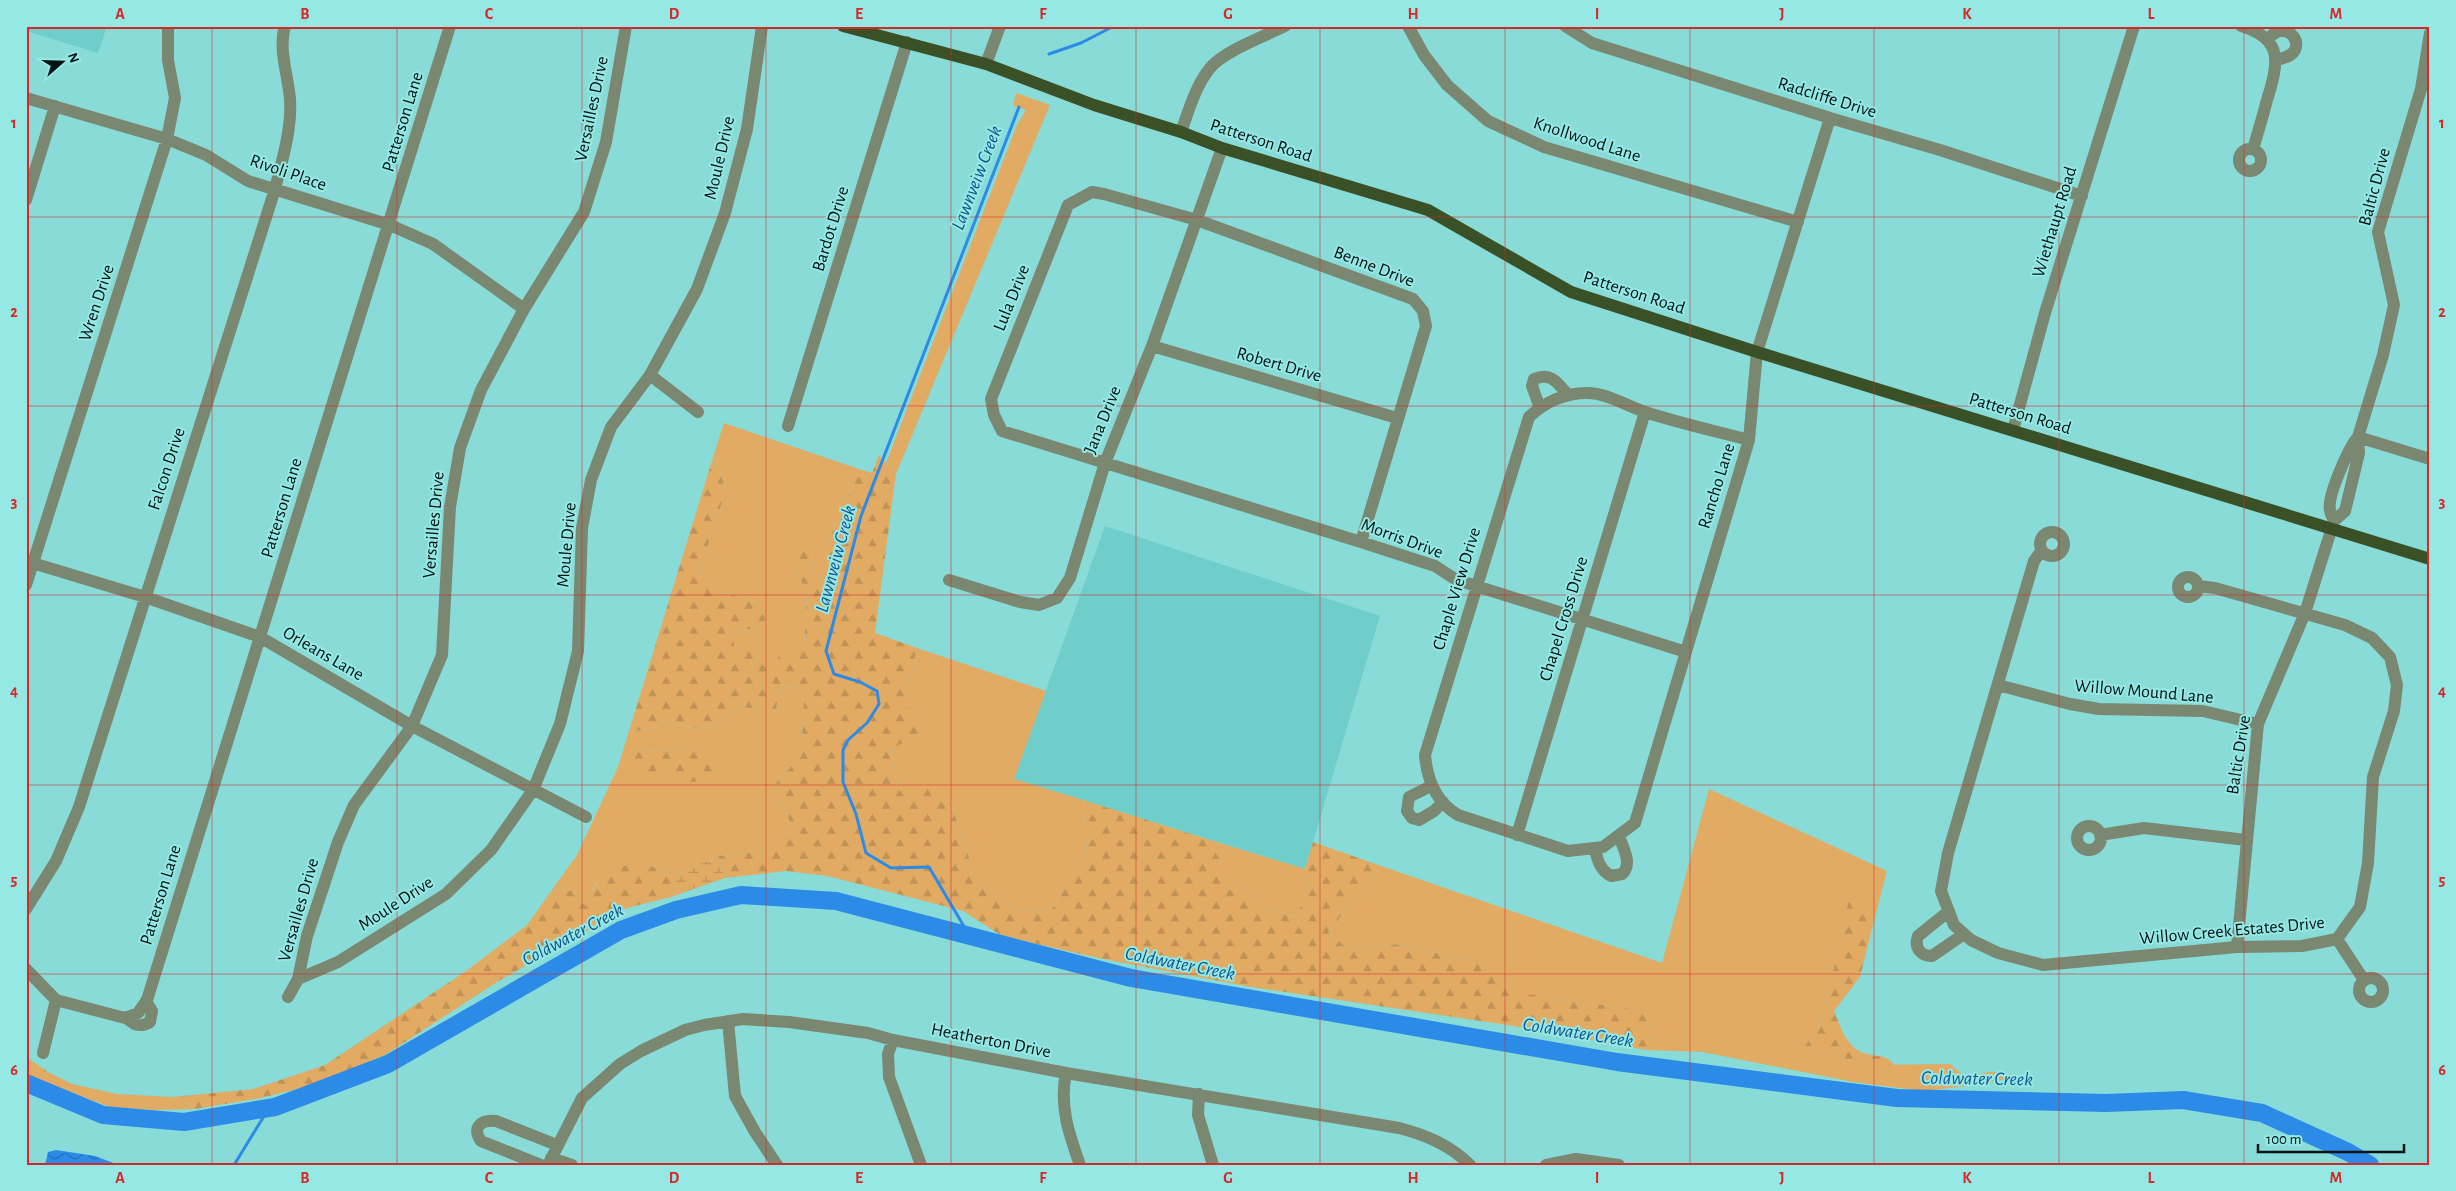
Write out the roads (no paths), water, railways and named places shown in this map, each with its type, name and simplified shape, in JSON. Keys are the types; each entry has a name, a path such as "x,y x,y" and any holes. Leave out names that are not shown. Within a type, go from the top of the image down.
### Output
{"main road":[{"name":"Patterson Road","path":"843,26 986,64 1094,105 1180,132 1222,148 1428,210 1571,292 1757,352 2333,525 2430,559"}],"street":[{"name":"Wren Drive","path":"26,585 30,562 168,139 174,98 168,60 168,26"},
{"name":"Falcon Drive","path":"26,909 56,861 79,807 275,189 285,146 290,100 285,67 283,33 285,26"},
{"name":"Patterson Lane","path":"56,1000 126,1017 138,1012 146,1001 390,225 450,26"},
{"name":"Versailles Drive","path":"288,997 298,979 307,936 338,842 354,806 412,726 442,655 450,507 460,448 481,390 524,308 584,212 606,142 626,26"},
{"name":"Moule Drive","path":"298,979 338,962 446,894 491,850 533,790 560,724 578,652 582,528 591,480 611,427 650,375 697,289 726,213 747,130 762,26"},
{"path":"986,64 1000,26"},
{"path":"1180,132 1195,92 1211,67 1230,54 1285,26"},
{"name":"Knollwood Lane","path":"1408,26 1424,55 1447,85 1488,121 1544,147 1798,222"},
{"name":"Radcliffe Drive","path":"1565,26 1592,43 1830,118 1940,150 2082,196"},
{"name":"Wiethaupt Road","path":"2013,430 2045,313 2134,26"},
{"path":"2242,26 2267,39 2277,60 2275,74 2253,148"},
{"path":"2267,39 2279,31 2287,31 2294,36 2296,42 2295,50 2290,56 2277,60"},
{"name":"Baltic Drive","path":"2237,947 2258,724 2305,613 2333,525 2329,509 2335,485 2351,445 2358,437 2383,355 2394,305 2378,232 2425,89 2430,33"},
{"name":"Bardot Drive","path":"788,426 907,42"},
{"name":"Rivoli Place","path":"26,98 168,139 206,155 248,181 390,225 433,244 524,308"},
{"path":"26,200 56,106"},
{"name":"Rancho Lane","path":"1599,848 1619,836 1635,823 1749,440 1757,352 1830,118"},
{"name":"Jana Drive","path":"949,580 1020,602 1039,605 1057,598 1070,578 1105,463 1152,346 1222,148"},
{"name":"Lula Drive","path":"1105,463 1002,431 994,415 991,399 1068,205 1092,192 1196,220"},
{"name":"Benne Drive","path":"1196,220 1412,298 1423,311 1426,326 1361,542"},
{"name":"Robert Drive","path":"1152,346 1397,418"},
{"path":"650,375 698,412"},
{"path":"1540,408 1532,386 1534,379 1543,375 1551,377 1568,395"},
{"name":"Chaple View Drive","path":"1599,848 1568,851 1458,815 1448,810 1431,786 1426,770 1425,754 1529,417 1540,408 1568,395 1589,393 1602,395 1645,412 1749,440"},
{"name":"Chapel Cross Drive","path":"1516,835 1645,412"},
{"path":"2358,437 2430,459"},
{"name":"Morris Drive","path":"1105,463 1435,566 1455,579 1686,652"},
{"name":"Willow Creek Estates Drive","path":"2042,550 2034,561 1948,853 1941,891 1954,924 1970,940 1998,953 2042,965 2237,947 2302,946 2337,939 2360,907 2368,863 2373,777 2394,710 2397,685 2390,657 2372,638 2345,625 2215,588 2198,586"},
{"name":"Orleans Lane","path":"30,562 145,596 260,637 412,726 586,817"},
{"name":"Willow Mound Lane","path":"1998,685 2070,704 2099,709 2203,711 2258,724"},
{"path":"1431,786 1409,797 1407,811 1412,818 1419,820 1434,811 1443,802"},
{"path":"2100,835 2144,828 2246,840"},
{"path":"1599,848 1599,865 1606,873 1611,876 1622,874 1627,867 1627,859 1619,836"},
{"path":"1949,911 1918,936 1916,941 1919,951 1927,956 1932,956 1964,934"},
{"path":"2337,939 2364,980"},
{"path":"26,969 56,1000 43,1053"},
{"name":"Heatherton Drive","path":"547,1162 582,1098 620,1064 662,1039 704,1025 743,1019 789,1022 868,1033 893,1040 1066,1073 1407,1130 1444,1145 1460,1155 1470,1165"},
{"path":"728,1021 735,1096 755,1132 777,1165"},
{"path":"893,1040 888,1054 889,1077 921,1165"},
{"path":"1066,1073 1063,1088 1064,1113 1080,1165"},
{"path":"1199,1094 1198,1115 1213,1165"},
{"path":"557,1145 487,1119 480,1123 477,1129 481,1141 547,1162 572,1165"},
{"path":"1546,1165 1576,1159 1619,1165"}],"water":[{"path":"56,1150 95,1156 116,1164 156,1165 45,1165 48,1152"}],"waterway":[{"name":"Lawnveiw Creek","path":"1049,54 1081,43 1114,26"},
{"name":"Lawnveiw Creek","path":"969,935 929,867 891,868 866,853 856,814 843,782 843,750 848,740 867,723 879,704 877,691 860,682 834,674 826,651 861,516 1019,107"},
{"name":"Coldwater Creek","path":"26,1083 103,1115 184,1122 275,1107 388,1064 621,930 676,910 741,895 836,901 1131,978 1617,1062 1897,1098 2106,1103 2183,1100 2262,1113 2348,1152 2370,1165"},
{"path":"234,1165 269,1108"}]}
